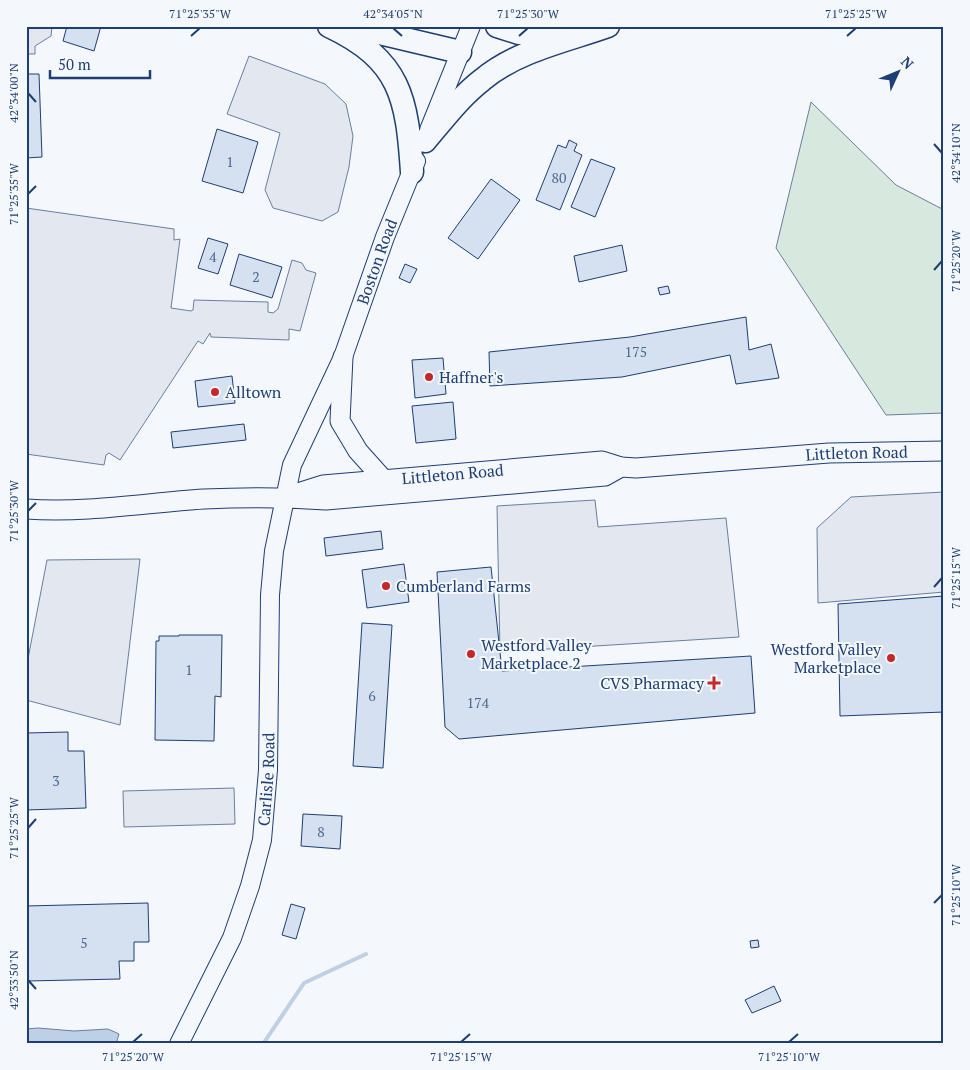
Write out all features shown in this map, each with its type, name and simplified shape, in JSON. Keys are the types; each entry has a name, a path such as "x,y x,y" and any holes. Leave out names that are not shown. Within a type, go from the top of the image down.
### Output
{"highway":[{"path":"329,26 366,47 387,68 398,86 409,133 412,172"},
{"path":"350,26 460,52"},
{"path":"497,26 519,32 578,37"},
{"path":"424,141 463,96 483,78 527,54 608,26"}],"main road":[{"name":"Boston Road","path":"284,497 292,465 343,357 385,237 471,26"},
{"path":"343,357 340,420 358,451 384,480"},
{"name":"Littleton Road","path":"26,509 87,510 204,499 284,497 326,500 605,476 621,468 829,453 944,451"},
{"name":"Littleton Road","path":"284,497 323,485 602,461 621,468"},
{"name":"Carlisle Road","path":"179,1044 232,938 250,886 262,840 268,770 270,595 274,551 284,497"}],"shaded area":[{"path":"26,26 52,26 51,36 35,46 35,54 26,54"},
{"path":"249,56 325,84 346,104 353,136 349,167 338,212 322,221 273,208 265,190 280,133 227,114"},
{"path":"811,102 896,185 944,210 944,413 886,415 776,248"},
{"path":"26,208 174,229 174,240 180,239 171,308 191,311 193,310 194,300 268,302 268,312 273,313 278,309 292,260 302,263 306,270 316,273 300,331 289,329 289,340 211,337 210,333 203,344 198,341 120,460 109,453 106,455 104,465 26,454"},
{"path":"944,492 944,592 818,603 817,528 851,497"},
{"path":"595,500 598,527 726,518 739,637 500,652 497,506"},
{"path":"140,559 120,725 26,700 26,669 47,560"},
{"path":"234,788 235,824 124,827 123,791"}],"water":[{"path":"26,1029 74,1031 108,1029 119,1034 116,1044 26,1044"}],"building":[{"path":"67,26 101,26 94,51 63,41"},
{"path":"26,67 28,74 39,74 42,157 26,158"},
{"path":"217,129 258,142 243,193 202,181"},
{"path":"569,140 577,144 574,151 582,155 560,210 536,200 558,145 566,148"},
{"path":"591,159 615,168 595,217 571,207"},
{"path":"491,179 520,200 478,259 448,238"},
{"path":"208,238 228,244 218,274 198,268"},
{"path":"622,245 627,271 579,282 574,256"},
{"path":"239,254 282,267 272,298 230,285"},
{"path":"405,264 417,269 410,283 399,278"},
{"path":"668,286 670,293 660,295 658,288"},
{"path":"746,317 749,350 771,344 779,378 736,384 730,355 622,377 490,386 489,352 630,337"},
{"name":"Haffner's","path":"443,358 446,394 415,398 412,360"},
{"name":"Alltown","path":"232,376 235,403 198,407 195,381"},
{"path":"453,402 456,439 416,443 412,406"},
{"path":"244,424 246,440 173,448 171,432"},
{"name":"Cumberland Farms","path":"381,531 383,549 326,556 324,538"},
{"name":"Cumberland Farms","path":"404,564 409,602 367,608 362,570"},
{"name":"Westford Valley Marketplace 2","path":"491,567 502,671 751,656 755,713 459,739 445,727 437,572"},
{"name":"Westford Valley Marketplace","path":"944,596 944,712 840,716 838,604"},
{"path":"362,623 392,625 383,768 353,766"},
{"path":"222,635 221,697 215,696 214,741 155,740 156,641 159,641 159,636"},
{"path":"68,732 68,751 84,751 86,808 26,810 26,733"},
{"path":"303,814 342,816 340,849 301,846"},
{"path":"148,903 149,942 134,942 134,961 119,961 120,979 27,981 26,906"},
{"path":"291,904 305,908 296,939 282,935"},
{"path":"758,940 759,947 751,948 750,941"},
{"path":"774,986 781,1001 752,1013 745,1000"}],"waterway":[{"path":"263,1044 304,983 366,954"}],"place":[{"name":"Haffner's","path":"429,377"},
{"name":"Alltown","path":"215,392"},
{"name":"Cumberland Farms","path":"386,586"},
{"name":"Westford Valley Marketplace 2","path":"471,654"},
{"name":"Westford Valley Marketplace","path":"891,658"},
{"name":"CVS Pharmacy","path":"714,683"}]}
